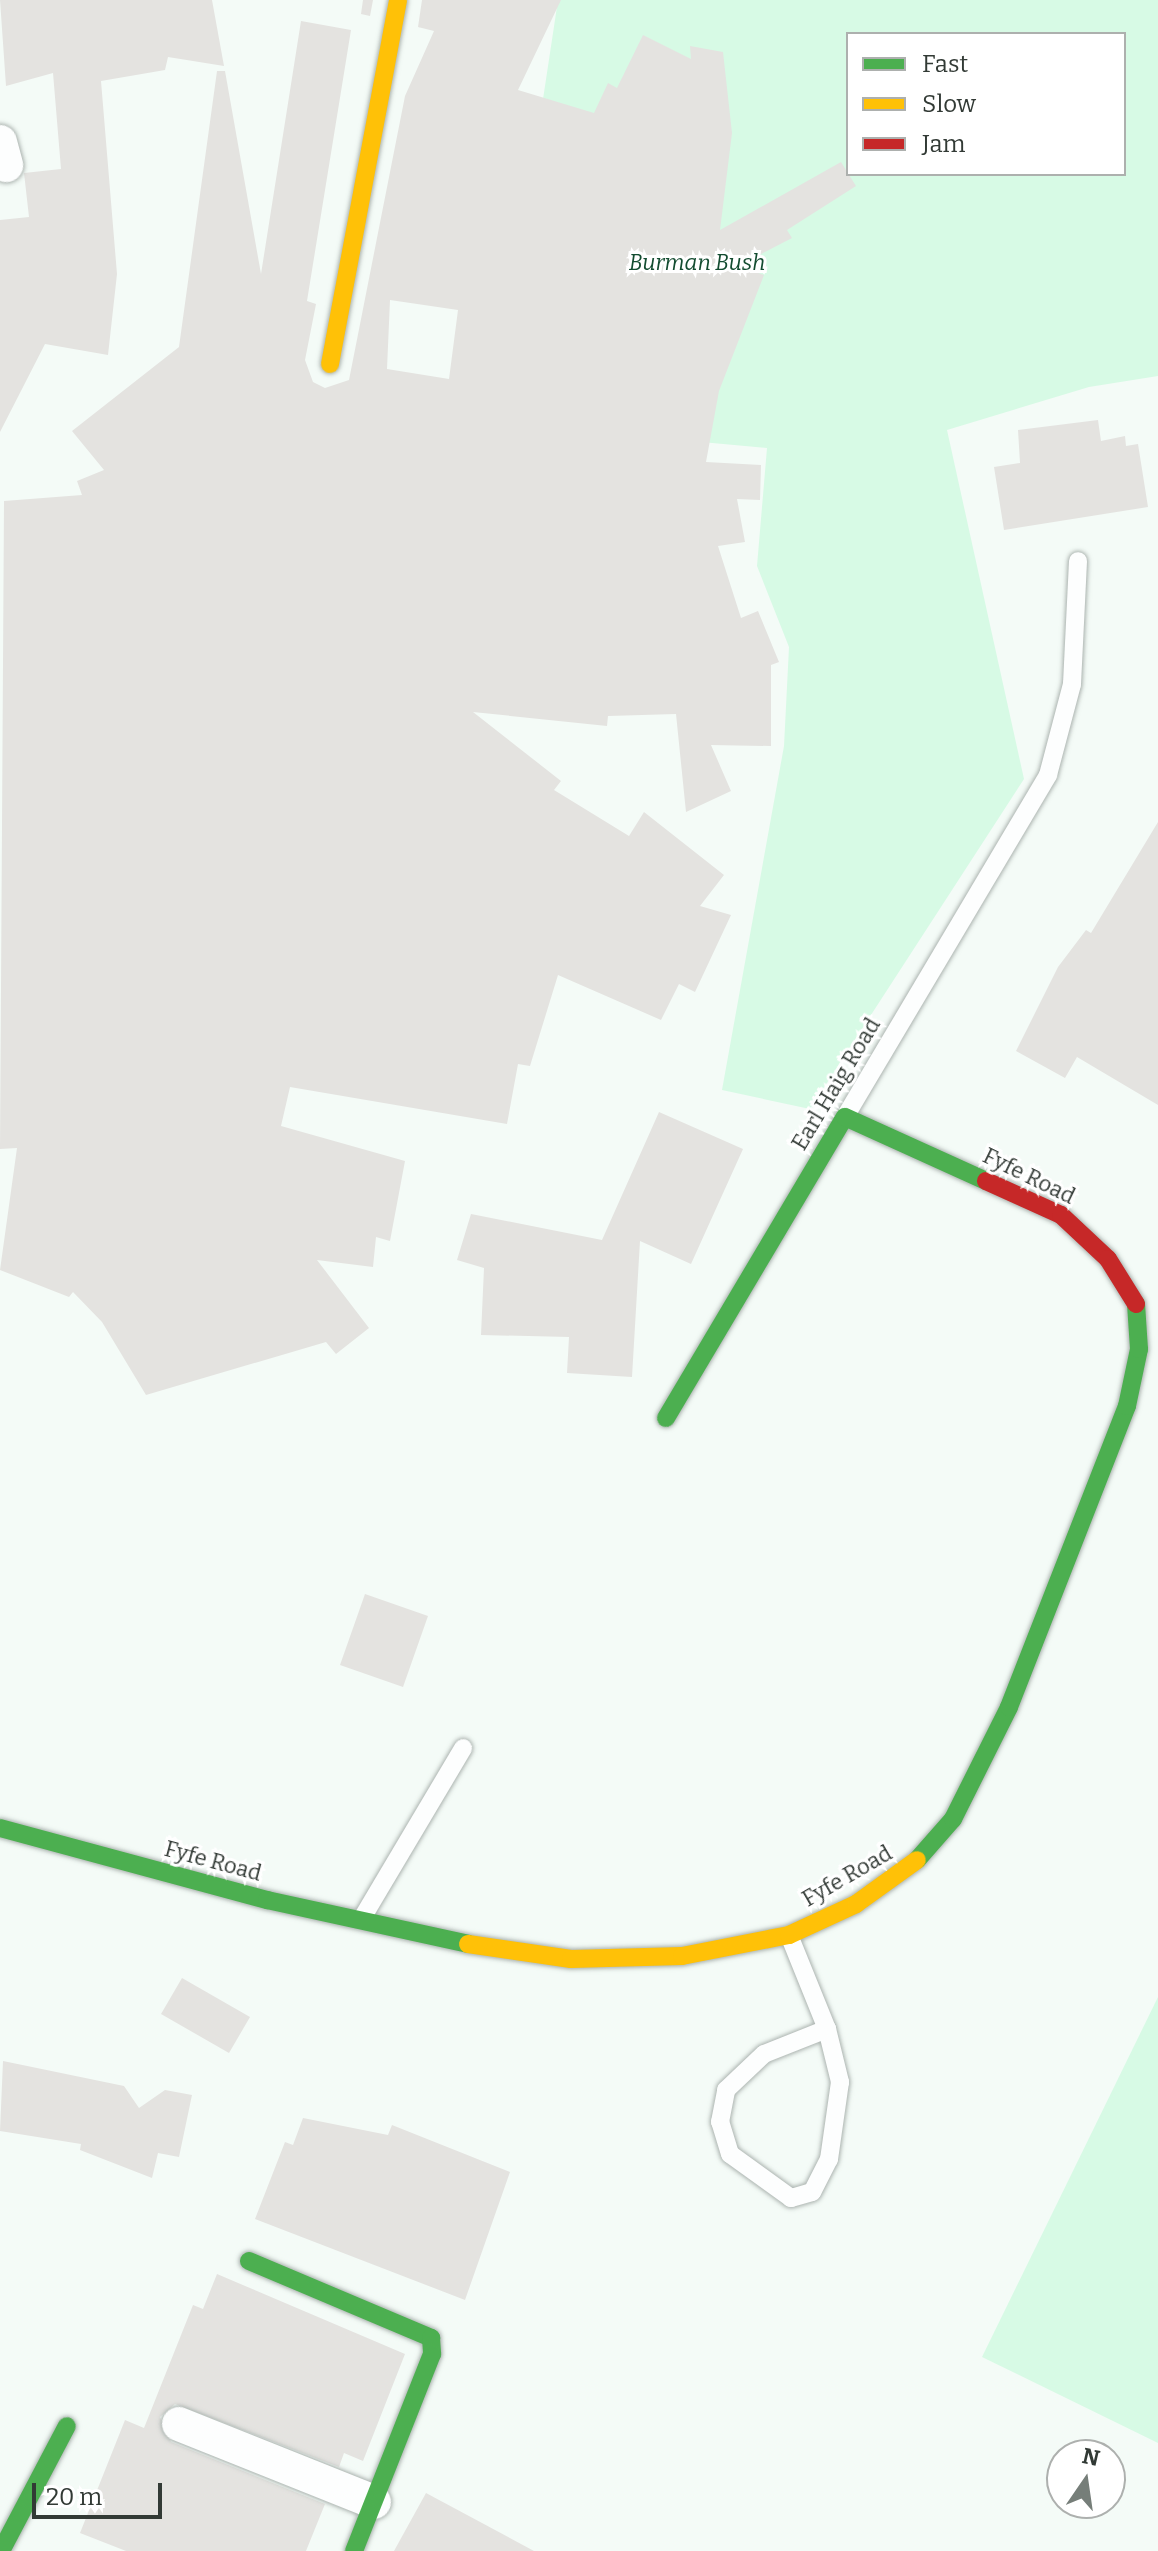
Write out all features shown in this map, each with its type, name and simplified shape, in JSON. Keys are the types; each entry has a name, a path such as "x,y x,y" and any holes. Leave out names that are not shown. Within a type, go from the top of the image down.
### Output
{"street":[{"path":"330,364 398,0"},
{"name":"Fyfe Road","path":"0,1828 361,1920 571,1959 682,1956 789,1935 910,1868 953,1819 1009,1707 1127,1406 1139,1349 1136,1305 1108,1259 1061,1215 845,1117"},
{"name":"Earl Haig Road","path":"666,1418 845,1117"},
{"path":"249,2261 431,2338 432,2354 354,2551"},
{"path":"179,2424 374,2502"},
{"path":"1,2551 67,2426"}],"lane":[{"name":"Earl Haig Road","path":"845,1117 1048,775 1072,684 1078,561"},
{"path":"1136,1305 1158,1297"},
{"path":"361,1920 463,1748"},
{"path":"789,1935 827,2029 840,2082 829,2159 812,2192 791,2198 730,2154 720,2122 726,2090 764,2054 827,2029"}],"green space":[{"name":"Burman Bush","path":"558,0 1158,0 1158,376 1089,387 947,430 1024,779 810,1109 722,1090 784,746 789,647 757,566 767,448 494,423"},
{"path":"1158,1997 1158,2443 982,2357"}],"building":[{"path":"0,0 212,0 224,66 168,57 165,70 101,81 117,274 108,355 45,344 0,432 0,220 29,217 24,173 61,169 53,73 6,86"},
{"path":"363,0 373,0 370,16 361,14"},
{"path":"422,0 561,0 518,90 594,113 608,83 617,88 643,35 691,59 690,46 723,52 732,133 720,230 841,162 846,176 850,176 856,186 787,230 792,238 738,266 764,275 719,391 706,462 761,465 760,500 737,499 745,542 718,546 741,618 758,611 779,662 771,665 771,746 711,745 731,791 686,812 676,714 608,716 607,726 473,712 561,781 554,790 629,836 644,812 724,875 700,906 731,915 695,992 679,984 661,1020 558,975 530,1066 518,1064 507,1124 290,1087 281,1126 405,1161 390,1241 376,1237 373,1267 317,1260 369,1328 336,1354 326,1342 146,1395 102,1322 73,1292 69,1297 0,1270 17,1148 0,1149 4,501 82,495 77,481 104,470 72,431 179,347 217,71 225,71 261,274 301,21 351,30 307,301 316,304 305,360 313,382 325,388 349,380 405,96 434,31 418,27","holes":["390,300 458,310 449,379 387,369"]},
{"path":"1098,420 1101,441 1125,436 1126,446 1138,444 1148,507 1004,530 994,467 1020,463 1018,430"},
{"path":"1158,822 1158,1105 1077,1057 1065,1078 1016,1051 1058,967 1086,930 1091,933"},
{"path":"659,1112 743,1149 691,1264 640,1241 632,1377 567,1373 569,1337 481,1335 484,1268 457,1260 471,1214 602,1240"},
{"path":"365,1594 428,1616 403,1687 340,1665"},
{"path":"182,1978 250,2017 229,2053 161,2014"},
{"path":"3,2061 124,2086 139,2108 165,2090 192,2095 179,2157 158,2153 152,2178 80,2150 81,2144 0,2131"},
{"path":"303,2118 388,2135 392,2125 510,2172 465,2300 255,2219 285,2142 293,2145"},
{"path":"217,2274 405,2354 363,2461 344,2453 339,2467 175,2404 160,2417 171,2442 325,2504 306,2551 126,2551 80,2533 125,2420 144,2428 193,2305 203,2309"},
{"path":"426,2493 534,2551 394,2551"}],"traffic: fast":[{"path":"666,1418 845,1117 986,1181"},
{"path":"917,1860 953,1819 1009,1707 1127,1406 1139,1349 1136,1304"},
{"path":"0,1828 267,1900 468,1944"},
{"path":"249,2261 431,2338 432,2354 354,2551"},
{"path":"1,2551 67,2426"}],"traffic: slow":[{"path":"330,364 398,0"},
{"path":"468,1944 571,1959 682,1956 789,1935 856,1904 917,1860"}],"traffic: jam":[{"path":"986,1181 1061,1215 1108,1259 1136,1304"}]}
